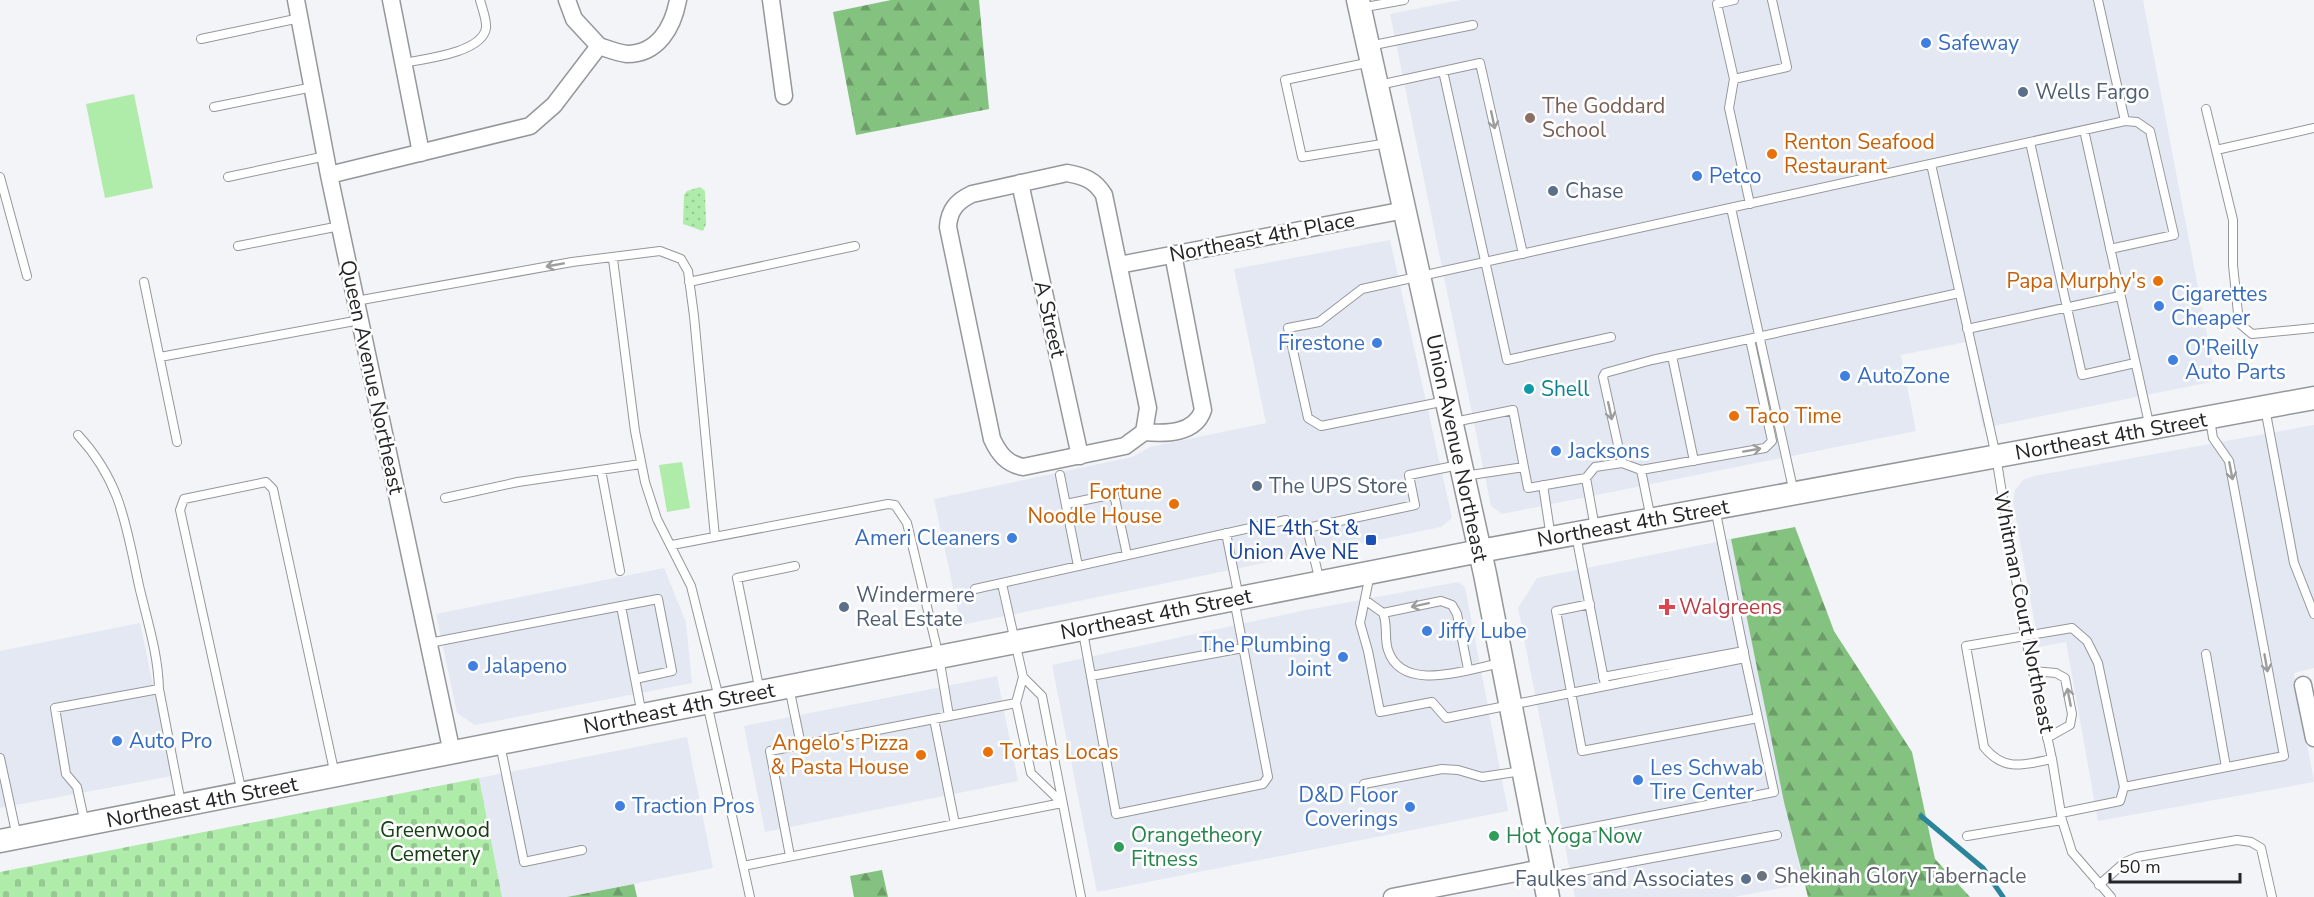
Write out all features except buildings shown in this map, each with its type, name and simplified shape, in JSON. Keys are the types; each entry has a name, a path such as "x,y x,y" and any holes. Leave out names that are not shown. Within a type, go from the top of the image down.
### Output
{"main road":[{"name":"Union Avenue Northeast","path":"1359,4 1480,551 1544,881"},
{"name":"Northeast 4th Street","path":"9,839 1480,551 2314,398"}],"street":[{"name":"Queen Avenue Northeast","path":"296,0 329,175 452,753"},
{"path":"391,0 421,153"},
{"path":"567,0 574,19 599,46 625,54 640,52 655,45 675,18 678,0"},
{"path":"771,0 784,96"},
{"path":"329,175 530,126 554,105 599,46"},
{"path":"1144,432 1148,408 1119,265 1104,195 1091,181 1067,173 972,194 961,199 954,207 948,227 993,439 998,451 1005,459 1013,465 1023,467 1125,446 1144,432 1163,434 1192,427 1200,420 1203,410 1173,254"},
{"name":"A Street","path":"1020,183 1080,456"},
{"name":"Northeast 4th Place","path":"1119,265 1404,210"},
{"path":"2302,685 2314,738"},
{"path":"1392,897 1544,881"}],"lane":[{"path":"403,63 468,48 480,40 486,27 480,0"},
{"path":"1359,4 1404,0"},
{"path":"1734,0 1717,4 1734,79 1729,108 1750,204"},
{"path":"1734,79 1787,67 1772,0"},
{"path":"2098,0 2125,121"},
{"path":"201,39 300,18"},
{"path":"1390,143 1302,157 1285,80 1473,25"},
{"path":"1377,86 1480,63 1523,254"},
{"path":"1443,71 1507,360 1611,337"},
{"path":"214,107 313,87"},
{"path":"2206,109 2234,220 2233,265 2239,323 2252,334 2314,328"},
{"path":"1586,478 1528,488 1513,410 1449,412 1321,426 1313,423 1308,418 1288,328 1319,322 1362,289 2125,121 2137,122 2150,131 2174,235 2110,249"},
{"path":"2216,150 2314,128"},
{"path":"2084,130 2150,428"},
{"path":"2030,142 2082,375 2135,363"},
{"path":"228,177 326,156"},
{"name":"Whitman Court Northeast","path":"1931,164 1996,456 2025,635 2052,759 2061,817 2072,852 2111,897"},
{"path":"0,177 4,202 27,276"},
{"path":"1604,681 1590,604 1586,478 1594,467 1622,463 1641,470 1765,448 1772,441 1731,208"},
{"path":"238,246 340,226"},
{"path":"689,282 855,246"},
{"path":"356,301 572,262 660,251 681,259 688,271 715,537"},
{"path":"613,258 634,431 641,464 657,519 691,586 750,897"},
{"path":"144,282 177,442"},
{"path":"1622,463 1603,377 1605,373 1617,368 1959,293"},
{"path":"1967,329 2121,296"},
{"path":"160,357 360,320"},
{"path":"1755,338 1794,493"},
{"path":"1672,356 1694,460"},
{"path":"2265,407 2294,563 2314,614"},
{"path":"2124,787 2284,756 2229,461 2213,438 2210,418"},
{"path":"78,435 109,476 123,510 159,662 159,689 182,806"},
{"path":"445,498 518,482 641,464"},
{"path":"1320,582 1307,528 1415,505 1409,475 1524,467"},
{"path":"601,470 620,571"},
{"path":"1641,470 1651,519"},
{"path":"1060,475 1078,566"},
{"path":"242,794 180,510 184,499 266,482 273,489 336,776"},
{"path":"1543,485 1551,538"},
{"path":"1066,504 1114,494 1127,555"},
{"path":"672,545 888,504 895,505 907,523 939,657 949,716"},
{"path":"1536,838 1774,792 1715,508"},
{"path":"975,589 1286,519"},
{"path":"1082,629 1116,814 1263,784 1268,777 1243,648 1226,533"},
{"path":"760,692 737,578 795,566"},
{"path":"1371,572 1360,623 1380,712 1432,702 1446,718 1570,692 1604,681 1744,654"},
{"path":"1002,584 1023,677 1016,703 1031,773 1062,803"},
{"path":"429,643 658,599 672,671 635,679"},
{"path":"1365,600 1383,613 1388,649 1403,671 1422,677 1502,663"},
{"path":"1383,613 1441,601 1452,604 1457,614 1468,669"},
{"path":"1590,604 1556,611 1582,751 1758,718"},
{"path":"621,606 642,716"},
{"path":"1967,836 2061,817 2120,801 2124,787 2098,663 2087,641 2072,628 1966,646 1984,747 1993,757 2011,765 2052,759"},
{"path":"1091,676 1243,648"},
{"path":"2205,654 2226,767"},
{"path":"2033,671 2056,673 2065,678 2072,714 2070,725 2047,738"},
{"path":"1023,677 1042,696 1081,897"},
{"path":"789,687 801,745"},
{"path":"85,825 78,787 66,774 55,708 159,689"},
{"path":"790,856 770,751 1016,703"},
{"path":"934,719 955,824"},
{"path":"499,744 524,862 582,850"},
{"path":"0,758 9,839"},
{"path":"1364,784 1442,769 1458,770 1482,777 1523,771"},
{"path":"743,866 1062,803"},
{"path":"1544,881 1777,835"},
{"path":"2099,885 2125,862 2137,857 2237,840 2252,842 2261,848 2272,897"}],"shaded area":[{"path":"1460,0 2143,0 2216,381 1983,428 1966,342 1901,355 1916,431 1502,514 1491,506 1390,14"},
{"path":"1390,240 1452,518 1441,527 961,625 934,499 1132,457 1150,447 1266,423 1234,269"},
{"path":"2314,425 2314,668 2294,673 2314,782 2098,821 2066,642 2039,647 2013,503 2015,490 2023,480 2034,476"},
{"path":"1731,539 1803,884 1734,897 1575,897 1518,608 1537,578"},
{"path":"664,568 686,622 692,683 475,725 457,713 436,614"},
{"path":"1458,582 1465,587 1508,811 1097,892 1052,665 1306,610"},
{"path":"140,623 172,776 0,808 0,651"},
{"path":"997,676 1018,781 765,832 744,726"},
{"path":"687,737 713,868 567,897 502,897 479,778"}],"green space":[{"path":"891,0 979,0 989,109 856,135 833,12"},
{"path":"134,94 153,188 105,198 86,104"},
{"path":"700,187 705,191 706,224 703,231 683,224 684,195 687,191"},
{"path":"682,462 690,508 667,512 659,465"},
{"path":"1795,527 1834,631 1912,752 1935,859 1970,897 1808,897 1784,802 1731,539"},
{"name":"Greenwood Cemetery","path":"479,778 502,897 0,897 0,872"},
{"path":"882,870 888,897 854,897 850,876"},
{"path":"634,884 637,897 567,897"}],"waterway":[{"path":"1921,816 1983,868 2003,897"}],"place":[{"name":"Safeway","path":"1926,43"},
{"name":"Wells Fargo","path":"2023,92"},
{"name":"The Goddard School","path":"1530,118"},
{"name":"Renton Seafood Restaurant","path":"1772,154"},
{"name":"Petco","path":"1697,176"},
{"name":"Chase","path":"1553,191"},
{"name":"Papa Murphy's","path":"2158,281"},
{"name":"Cigarettes Cheaper","path":"2159,306"},
{"name":"Firestone","path":"1377,343"},
{"name":"O'Reilly Auto Parts","path":"2173,360"},
{"name":"AutoZone","path":"1845,376"},
{"name":"Shell","path":"1529,389"},
{"name":"Taco Time","path":"1734,416"},
{"name":"Jacksons","path":"1556,451"},
{"name":"The UPS Store","path":"1257,486"},
{"name":"Fortune Noodle House","path":"1174,504"},
{"name":"Ameri Cleaners","path":"1012,538"},
{"name":"NE 4th St & Union Ave NE","path":"1371,540"},
{"name":"Windermere Real Estate","path":"844,607"},
{"name":"Walgreens","path":"1667,607"},
{"name":"Jiffy Lube","path":"1427,631"},
{"name":"The Plumbing Joint","path":"1343,657"},
{"name":"Jalapeno","path":"473,666"},
{"name":"Auto Pro","path":"117,741"},
{"name":"Tortas Locas","path":"988,752"},
{"name":"Angelo's Pizza & Pasta House","path":"921,755"},
{"name":"Les Schwab Tire Center","path":"1638,780"},
{"name":"Traction Pros","path":"620,806"},
{"name":"D&D Floor Coverings","path":"1410,807"},
{"name":"Hot Yoga Now","path":"1494,836"},
{"name":"Orangetheory Fitness","path":"1119,847"},
{"name":"Shekinah Glory Tabernacle","path":"1762,876"},
{"name":"Faulkes and Associates","path":"1746,879"}]}
